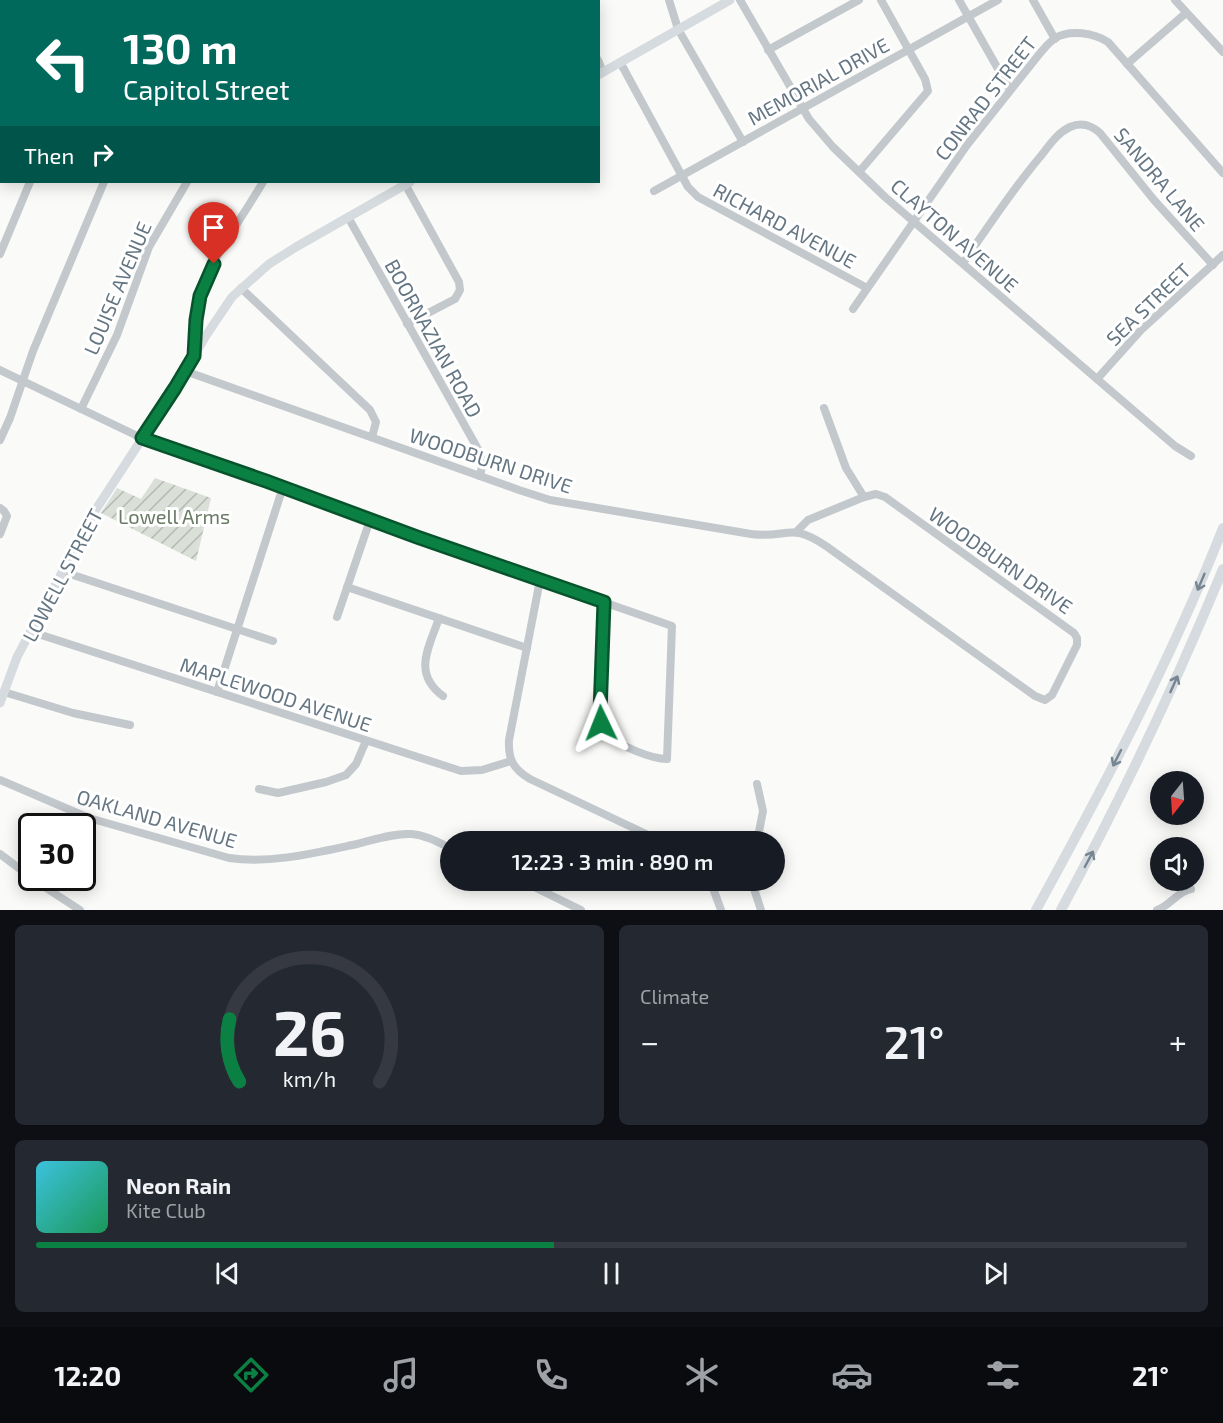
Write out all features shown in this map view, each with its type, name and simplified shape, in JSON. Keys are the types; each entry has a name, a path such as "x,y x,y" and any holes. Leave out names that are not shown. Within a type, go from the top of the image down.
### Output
{"highway":[{"path":"1036,910 1161,670 1223,528"},
{"path":"1061,910 1090,857 1157,721 1223,569"}],"main road":[{"path":"601,73 730,0"},
{"name":"LOWELL STREET","path":"0,703 17,657 93,514 225,306 241,288 269,264 408,183"}],"street":[{"path":"669,0 678,29 743,142"},
{"name":"CLAYTON AVENUE","path":"740,0 803,109 820,133 913,221 1175,446 1191,456"},
{"path":"768,50 859,0"},
{"path":"859,172 928,91 925,79 881,0"},
{"path":"959,0 1010,90"},
{"name":"MEMORIAL DRIVE","path":"654,191 998,0"},
{"path":"1033,0 1055,39"},
{"path":"1175,0 1223,52"},
{"path":"1127,64 1186,13"},
{"name":"CONRAD STREET","path":"852,309 967,145 1041,52 1064,34 1091,34 1101,37 1223,172"},
{"name":"RICHARD AVENUE","path":"620,62 692,192 705,202 867,288"},
{"name":"SANDRA LANE","path":"963,263 1022,179 1054,140 1072,126 1083,125 1092,126 1100,133 1154,200 1213,265"},
{"path":"0,254 30,183"},
{"path":"0,440 10,418 22,380 104,183"},
{"name":"LOUISE AVENUE","path":"81,409 117,334 148,247 186,183"},
{"path":"194,356 196,320 203,288 214,264 262,183"},
{"path":"407,324 455,299 460,290 459,282 408,183"},
{"name":"BOORNAZIAN ROAD","path":"348,217 482,456 483,466 480,476"},
{"name":"SEA STREET","path":"1097,379 1141,330 1223,255"},
{"path":"241,288 370,410 376,422 372,437"},
{"path":"0,370 142,438 672,626 667,759 659,759 617,742 607,734 601,723 604,602"},
{"name":"WOODBURN DRIVE","path":"186,370 527,493 564,503 759,536 797,531 807,534 1035,696 1042,700 1051,697 1077,645 1074,633 885,497 876,494 864,497 808,520 797,531"},
{"path":"824,408 846,468 864,497"},
{"path":"217,692 283,487"},
{"path":"0,508 7,516 1,532"},
{"path":"336,617 370,520"},
{"path":"64,572 273,641"},
{"path":"540,580 509,740 511,761 517,770 530,779 640,831"},
{"path":"347,587 527,648"},
{"path":"439,618 424,663 428,679 443,696"},
{"name":"MAPLEWOOD AVENUE","path":"32,632 462,771 482,770 511,761"},
{"path":"4,692 73,713 130,725"},
{"path":"259,789 278,793 346,775 356,764 366,741"},
{"name":"OAKLAND AVENUE","path":"0,780 106,823 213,854 244,860 320,852 408,834 440,844"},
{"path":"757,784 763,811 759,831"},
{"path":"0,855 80,910"},
{"path":"542,891 581,910"},
{"path":"714,891 721,910"},
{"path":"755,891 761,910"},
{"path":"1157,910 1168,905 1185,891"}],"green space":[{"name":"Lowell Arms","path":"155,478 211,498 196,561 101,513 117,488 141,499"}],"route":[{"path":"214,264 200,296 194,356 142,438 604,602 601,723"}]}
